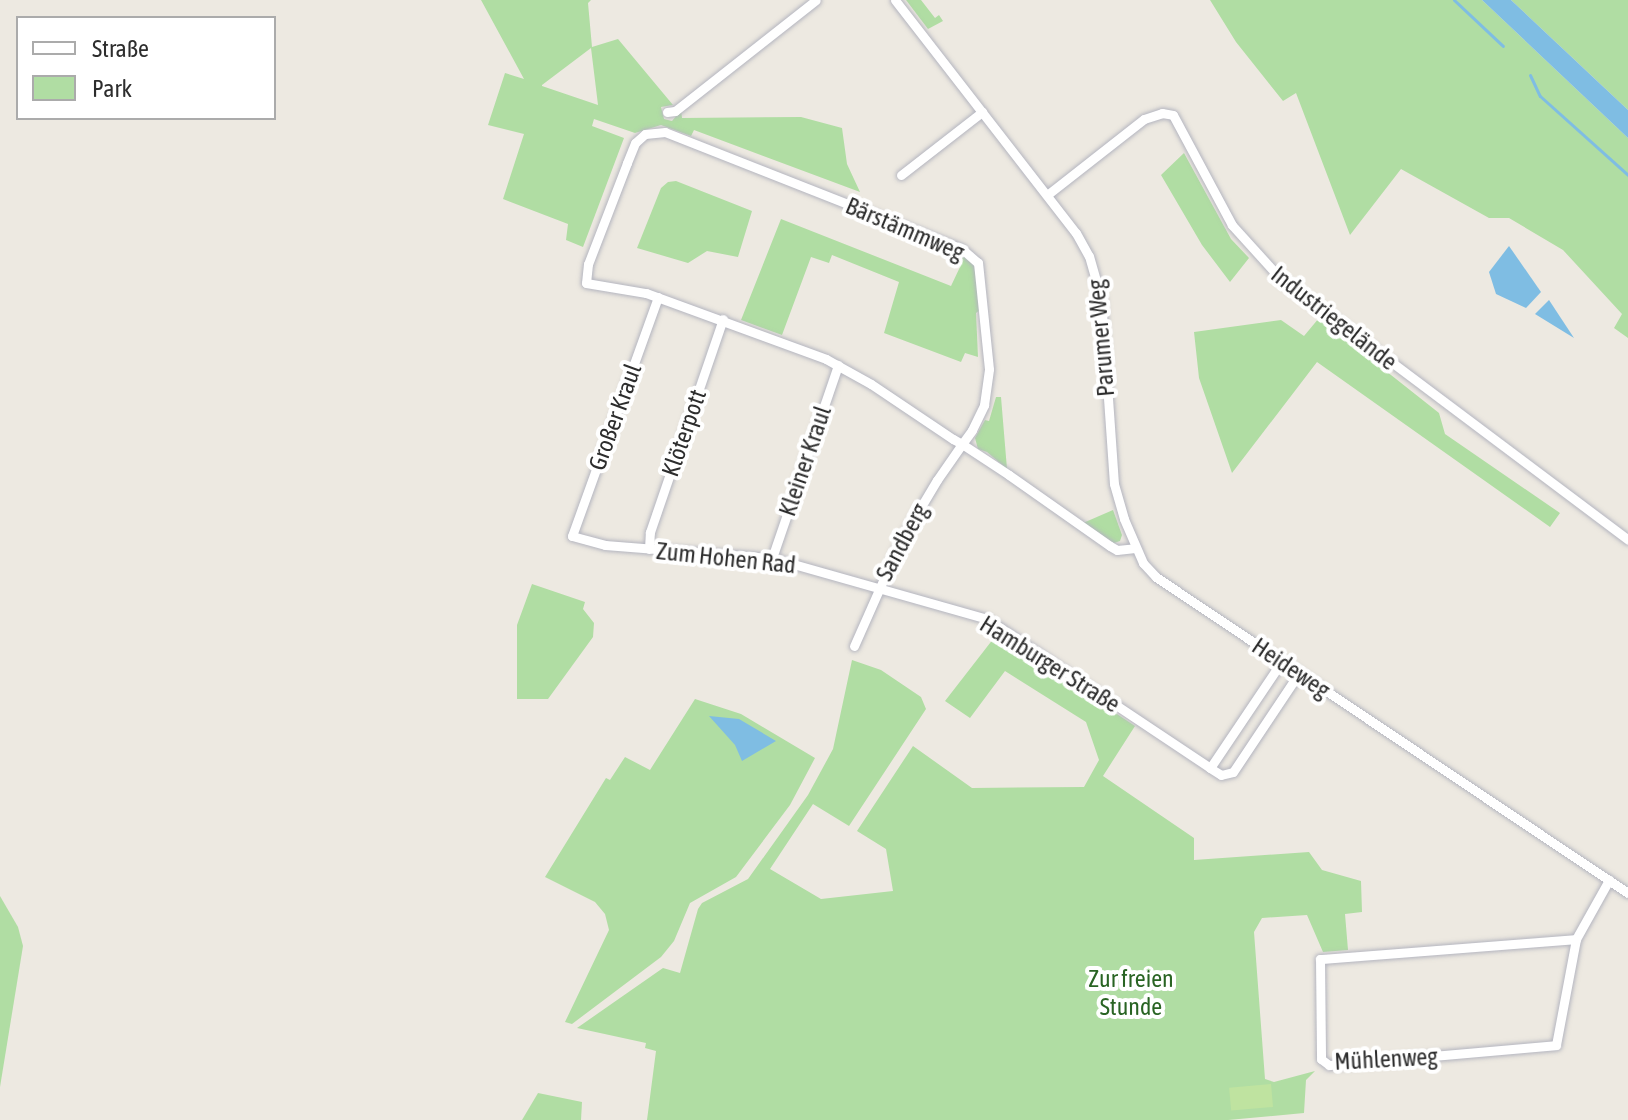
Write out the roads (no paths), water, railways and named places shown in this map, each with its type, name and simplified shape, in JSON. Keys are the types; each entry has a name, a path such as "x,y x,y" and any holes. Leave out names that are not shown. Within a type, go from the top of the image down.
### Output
{"street":[{"path":"667,112 675,111 816,0"},
{"name":"Parumer Weg","path":"895,0 1081,240 1097,275 1114,484 1135,548"},
{"path":"901,175 982,112"},
{"name":"Industriegelände","path":"1047,195 1144,119 1162,113 1173,115 1232,225 1281,279 1628,540"},
{"name":"Bärstämmweg","path":"654,131 962,249 978,263 981,272 989,375 984,405 962,444 838,365 723,319 658,297 586,283 588,264 639,137 654,131"},
{"name":"Großer Kraul","path":"572,536 658,297"},
{"name":"Klöterpott","path":"649,549 650,532 723,319"},
{"name":"Kleiner Kraul","path":"772,558 838,365"},
{"path":"962,444 1110,546 1135,548"},
{"name":"Sandberg","path":"854,646 879,586 919,508 962,444"},
{"name":"Zum Hohen Rad","path":"572,536 605,545 772,558 879,586"},
{"name":"Heideweg","path":"1135,548 1156,577 1628,893"},
{"name":"Hamburger Straße","path":"879,586 987,619 1210,768"},
{"path":"1282,661 1210,768 1221,775 1233,772 1299,673"},
{"name":"Mühlenweg","path":"1576,939 1320,959 1321,1059 1329,1065 1551,1048 1559,1040 1576,939 1609,880"}],"water":[{"path":"1482,0 1511,0 1628,110 1628,138"},
{"path":"1509,246 1541,292 1526,308 1496,294 1489,272"},
{"path":"1549,300 1574,338 1535,314"},
{"path":"709,716 739,719 776,741 742,761 735,745"}],"waterway":[{"path":"1454,0 1503,46"},
{"path":"1530,75 1540,96 1628,175"}],"park label":[{"name":"Zur freien Stunde","path":"1131,993"}]}
